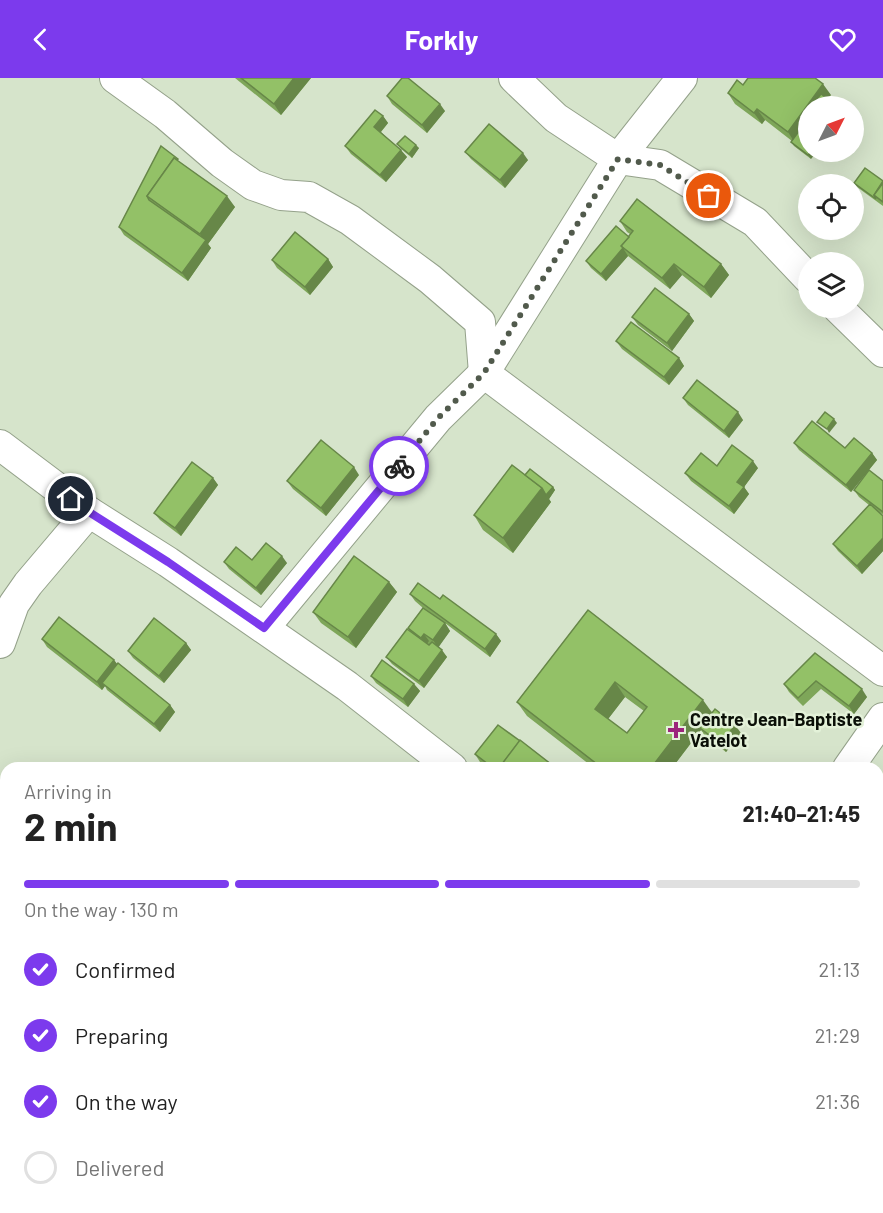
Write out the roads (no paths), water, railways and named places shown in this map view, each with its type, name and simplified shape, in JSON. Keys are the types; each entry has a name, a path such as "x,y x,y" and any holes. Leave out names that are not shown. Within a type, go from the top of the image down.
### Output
{"street":[{"path":"115,78 165,114 222,163 253,185 281,195 309,197 350,220 430,279 480,322 484,373 883,670"},
{"path":"514,78 556,118 618,159 660,165 755,222 798,267"},
{"path":"264,628 438,418 484,373 618,159 682,78"},
{"path":"848,318 883,352"},
{"path":"0,445 89,512 168,562 347,686 444,762"},
{"path":"0,643 14,604 89,512"},
{"path":"852,762 883,717"}],"place":[{"name":"Centre Jean-Baptiste Vatelot","path":"676,730"}]}
